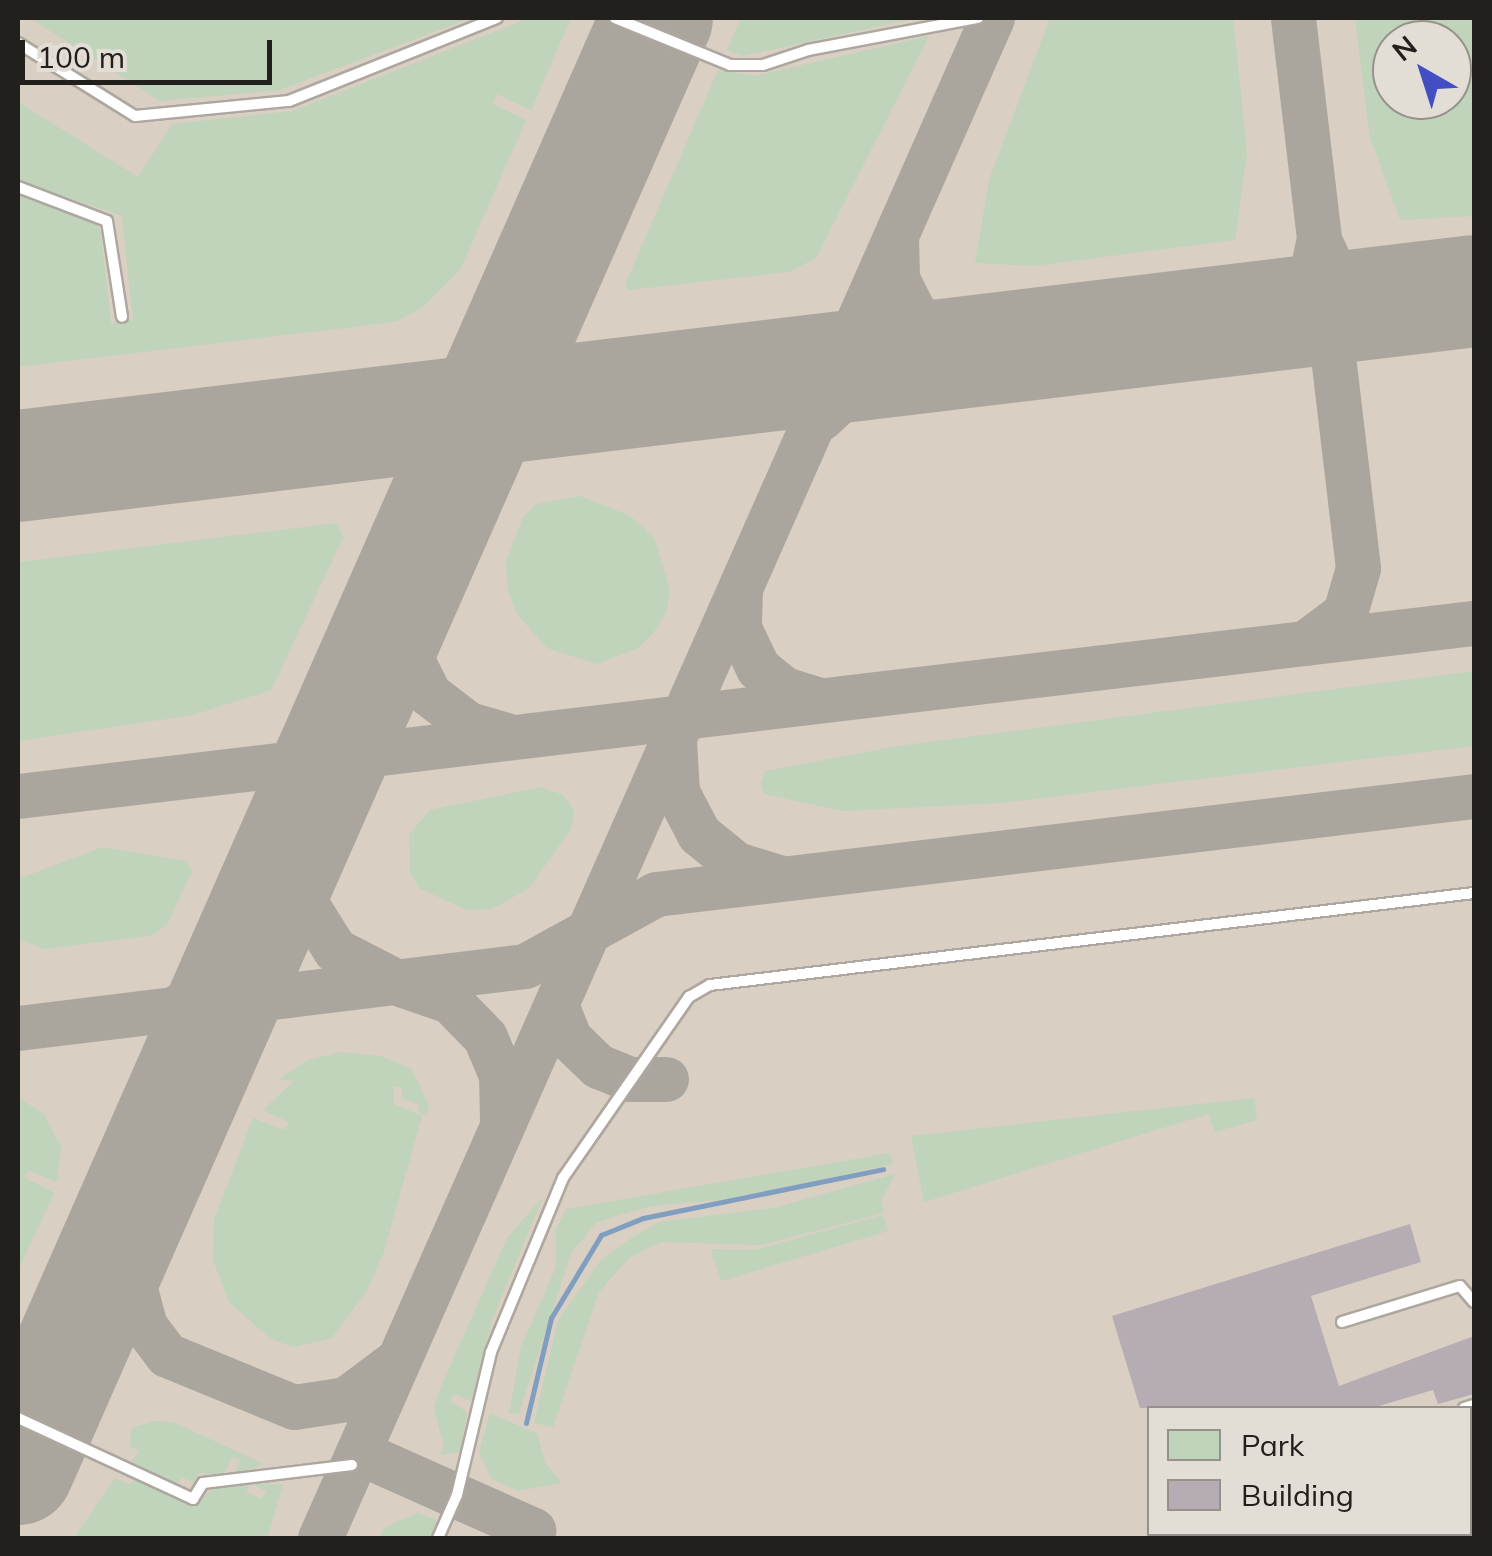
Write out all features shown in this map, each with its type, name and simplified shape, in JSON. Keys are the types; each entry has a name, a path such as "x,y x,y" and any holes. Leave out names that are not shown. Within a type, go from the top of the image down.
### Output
{"lane":[{"path":"18,43 135,116 289,101 498,18"},
{"path":"615,18 730,65 763,66 808,50 978,18"},
{"path":"18,188 106,221 122,318"},
{"path":"438,1538 456,1495 491,1352 563,1178 688,997 710,985 1474,893"},
{"path":"1342,1322 1460,1286 1474,1302"},
{"path":"18,1418 192,1499 203,1483 352,1465"}],"shaded area":[{"path":"18,18 1474,18 1474,1538 18,1538"}],"green space":[{"path":"30,18 471,18 279,90 160,101"},
{"path":"530,18 571,18 531,110 497,94 493,104 526,120 460,270 423,307 397,321 18,367 18,192 94,220 101,233 111,324 133,320 122,216 18,180 18,102 138,177 172,124 292,111"},
{"path":"741,18 916,18 742,56 727,50"},
{"path":"1050,18 1233,18 1247,153 1235,240 1033,266 975,263 989,180"},
{"path":"1355,18 1474,18 1474,216 1400,220 1370,137"},
{"path":"929,36 816,258 789,272 629,290 625,285 718,70 754,76"},
{"path":"580,496 630,516 654,537 670,590 666,613 653,633 638,648 597,664 547,648 517,614 508,590 506,562 523,517 537,504"},
{"path":"337,523 343,538 271,690 193,715 18,741 18,562"},
{"path":"1474,671 1474,746 1001,803 843,811 764,794 761,783 765,771 898,746"},
{"path":"541,787 563,795 574,810 571,829 529,888 492,909 467,910 419,888 410,872 409,835 430,810"},
{"path":"103,847 186,861 192,871 167,925 150,936 44,949 18,939 18,879"},
{"path":"341,1052 381,1056 412,1069 429,1106 426,1115 418,1112 419,1104 403,1099 401,1086 393,1087 394,1104 422,1116 384,1252 366,1292 332,1338 294,1347 271,1339 229,1302 213,1260 214,1220 253,1118 284,1130 289,1122 263,1110 294,1081 279,1079 308,1060"},
{"path":"18,1098 44,1114 61,1148 57,1182 28,1170 24,1177 54,1193 18,1271"},
{"path":"1254,1098 1257,1120 1215,1132 1208,1114 924,1202 911,1136"},
{"path":"890,1153 893,1164 730,1199 651,1206 597,1222 571,1253 519,1413 509,1414 521,1347 556,1267 556,1229 566,1209"},
{"path":"895,1174 881,1201 884,1213 761,1245 661,1242 629,1258 599,1292 553,1427 534,1423 558,1320 601,1260 630,1239 658,1222 773,1208"},
{"path":"543,1197 492,1320 471,1401 454,1394 450,1401 467,1412 460,1452 438,1455 444,1447 434,1410 439,1391 507,1238"},
{"path":"883,1215 888,1231 721,1281 711,1249 755,1250"},
{"path":"490,1414 537,1433 545,1463 562,1483 517,1491 492,1479 479,1452"},
{"path":"154,1421 173,1422 264,1464 234,1475 240,1461 232,1457 223,1476 199,1473 194,1483 182,1477 177,1485 130,1465 139,1450 129,1446 132,1428"},
{"path":"115,1478 130,1485 135,1478 194,1506 216,1486 250,1483 246,1492 262,1499 266,1491 253,1484 283,1485 267,1538 74,1538"},
{"path":"418,1513 436,1520 430,1538 378,1538 387,1526"}],"building":[{"path":"1410,1224 1421,1262 1311,1296 1339,1386 1474,1336 1474,1394 1438,1404 1433,1390 1379,1406 1140,1408 1112,1316"}],"waterway":[{"path":"526,1423 551,1318 601,1235 643,1218 883,1169"}],"taxiway":[{"path":"320,1538 992,18"},
{"path":"1293,18 1358,568 1345,613 1305,643"},
{"path":"896,237 897,279 915,314 954,341 1001,349"},
{"path":"1319,240 1331,266 1349,283 1400,301"},
{"path":"1243,320 1296,294 1312,271 1318,243"},
{"path":"821,418 859,383 910,360"},
{"path":"403,591 407,650 429,694 468,724 506,735"},
{"path":"740,591 739,628 758,668 784,689 817,699"},
{"path":"18,796 1474,623"},
{"path":"290,762 326,741 357,696"},
{"path":"674,742 677,792 699,834 736,864 778,877"},
{"path":"329,759 299,844 303,899 335,950 397,982"},
{"path":"18,1028 525,966 656,894 1474,796"},
{"path":"180,1005 227,972 254,933"},
{"path":"400,984 450,1001 485,1037 501,1075 502,1120"},
{"path":"198,1060 224,1026 261,1001"},
{"path":"556,1005 570,1039 598,1066 631,1079 666,1079"},
{"path":"142,1188 133,1229 135,1289 145,1326 167,1355 294,1407 346,1399 394,1363"},
{"path":"358,1452 533,1530"}],"runway":[{"path":"18,1469 657,18"},
{"path":"18,466 1474,291"}]}
